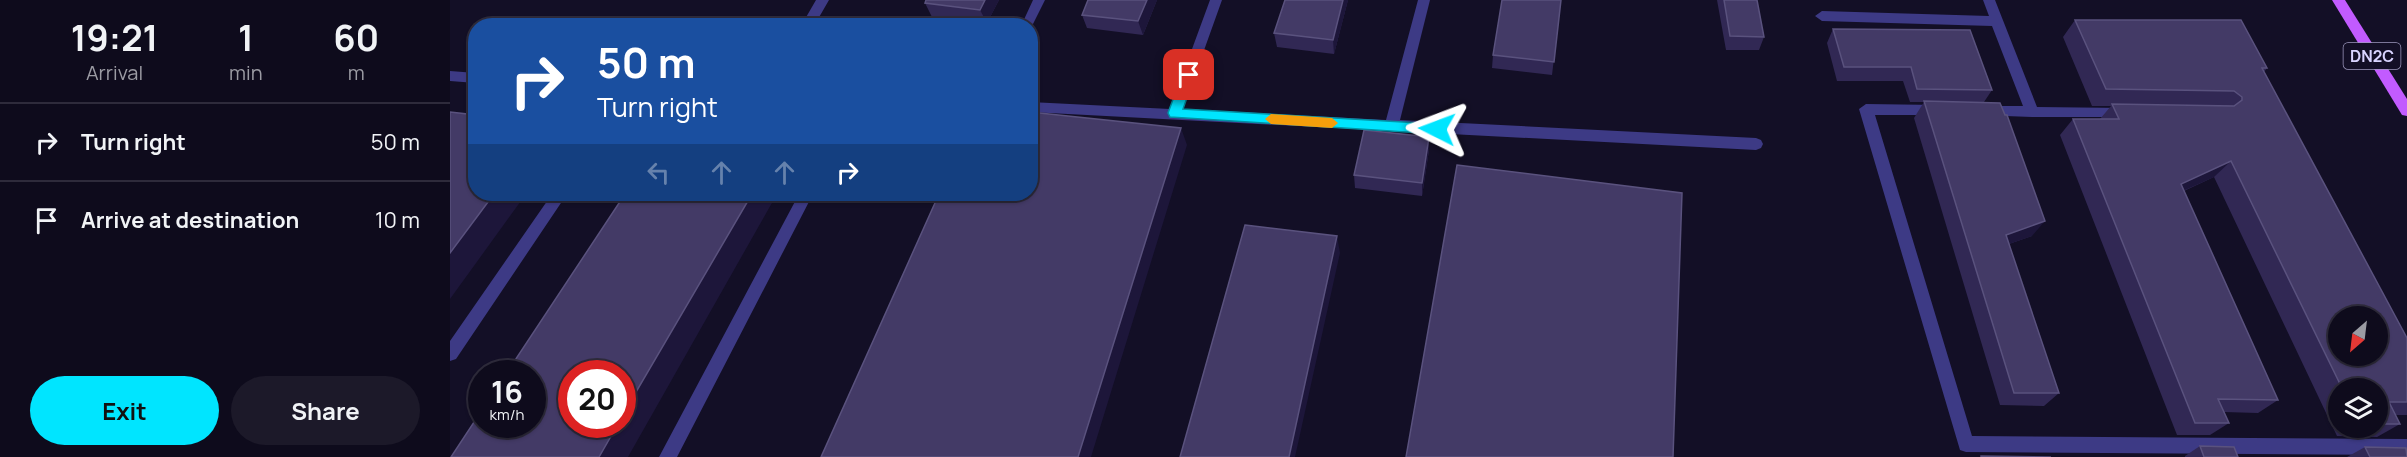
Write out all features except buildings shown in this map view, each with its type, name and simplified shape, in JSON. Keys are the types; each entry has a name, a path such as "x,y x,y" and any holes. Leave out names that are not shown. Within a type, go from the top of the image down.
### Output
{"main road":[{"name":"DN2C","path":"2338,0 2407,111"}],"lane":[{"path":"812,18 824,0"},
{"path":"1031,18 1039,0"},
{"path":"1175,113 1216,0"},
{"path":"1392,127 1424,0"},
{"path":"1989,0 2032,112"},
{"path":"2329,0 2338,0"},
{"path":"1822,16 1997,21"},
{"path":"450,76 468,77"},
{"path":"1038,107 1756,144"},
{"path":"1949,110 1866,109 1966,444 2407,447"},
{"path":"1972,111 2136,113"},
{"path":"450,354 555,201"},
{"path":"668,457 802,201"}],"slow traffic":[{"path":"1271,119 1332,123"}],"route":[{"path":"1189,75 1175,113 1437,129"}]}
